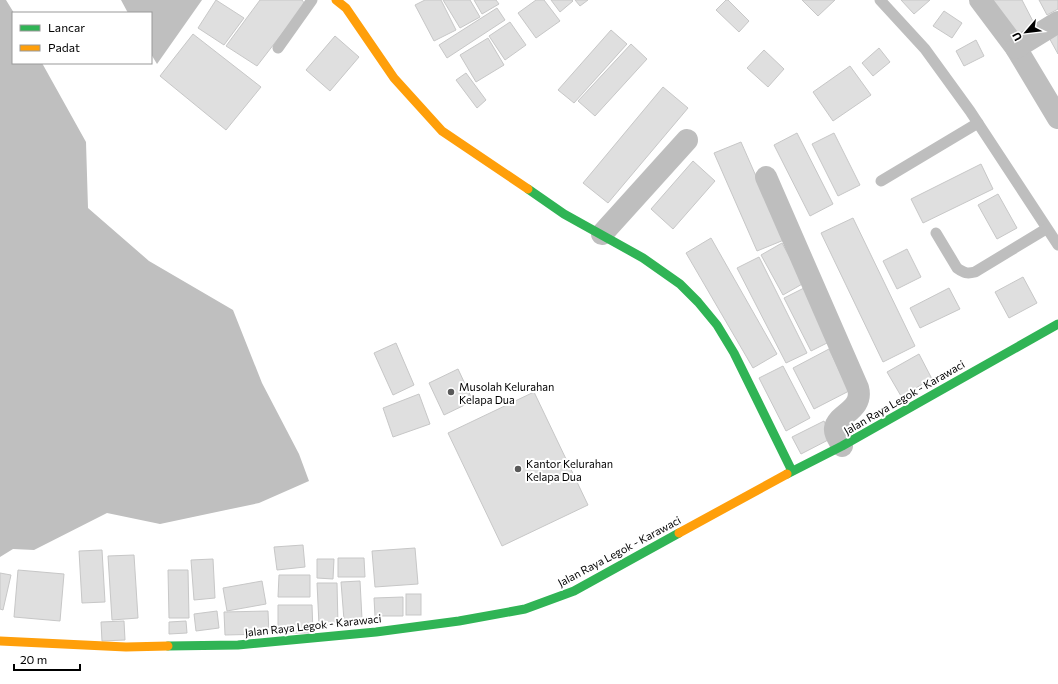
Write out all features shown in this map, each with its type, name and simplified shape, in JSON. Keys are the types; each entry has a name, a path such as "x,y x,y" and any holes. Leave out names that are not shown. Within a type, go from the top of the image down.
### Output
{"main road":[{"path":"345,3 394,78 442,131 564,214 643,258 680,284 698,302 717,325 734,353 792,471"},
{"name":"Jalan Raya Legok - Karawaci","path":"0,641 126,647 238,645 376,632 459,621 525,609 574,591 792,471 842,446 1058,324"}],"street":[{"path":"980,0 1016,48 1058,118"},
{"path":"1016,48 1058,22"},
{"path":"602,234 687,140"},
{"path":"766,177 858,388 859,393 857,401 836,426 836,433 842,446"}],"lane":[{"path":"278,48 312,0"},
{"path":"880,0 925,49 978,123 1046,229 1058,245"},
{"path":"881,181 978,123"},
{"path":"936,233 958,268 962,272 968,274 975,272 1046,229"}],"shaded area":[{"path":"0,0 6,0 13,12 12,12 12,64 43,64 86,142 88,208 149,261 233,310 262,383 299,454 309,481 259,503 160,524 107,513 34,550 13,549 0,557"},
{"path":"121,0 202,0 157,64 152,56 152,12 127,12"}],"building":[{"path":"216,0 244,18 224,45 198,28"},
{"path":"260,0 302,0 305,4 257,66 226,46"},
{"path":"425,0 441,0 456,30 434,41 415,5"},
{"path":"443,0 470,0 480,17 460,28"},
{"path":"474,0 496,0 499,4 482,14"},
{"path":"536,0 544,0 560,21 536,38 518,13"},
{"path":"551,0 572,0 573,1 560,12"},
{"path":"575,0 588,0 580,6"},
{"path":"726,0 728,0 749,21 739,32 716,10"},
{"path":"802,0 835,0 818,16"},
{"path":"901,0 930,0 914,14"},
{"path":"993,0 1022,0 1038,31 1016,43"},
{"path":"1039,0 1058,0 1058,9 1047,15"},
{"path":"497,8 505,20 447,58 439,45"},
{"path":"944,11 962,23 952,38 933,26"},
{"path":"510,22 526,45 505,60 489,36"},
{"path":"1058,28 1058,54 1047,34"},
{"path":"611,30 627,44 574,103 558,90"},
{"path":"193,34 261,87 226,130 160,76"},
{"path":"335,36 359,57 330,91 306,70"},
{"path":"488,38 504,65 476,82 460,55"},
{"path":"976,40 984,56 964,66 956,51"},
{"path":"631,44 647,59 595,116 578,101"},
{"path":"879,48 890,62 873,76 862,63"},
{"path":"764,50 784,69 768,87 747,68"},
{"path":"850,66 871,95 833,121 813,92"},
{"path":"466,73 486,100 477,108 456,80"},
{"path":"663,87 688,108 608,203 583,183"},
{"path":"797,133 833,204 810,216 774,145"},
{"path":"834,133 860,185 838,196 812,144"},
{"path":"741,142 784,240 757,251 714,153"},
{"path":"693,161 715,181 673,229 651,209"},
{"path":"981,164 993,189 923,223 911,199"},
{"path":"998,194 1017,228 997,239 978,205"},
{"path":"853,218 915,346 883,362 821,233"},
{"path":"711,238 777,354 753,368 686,253"},
{"path":"782,243 804,283 783,295 761,255"},
{"path":"907,249 921,277 897,289 883,261"},
{"path":"759,257 807,353 786,363 737,268"},
{"path":"1023,277 1037,303 1009,318 995,292"},
{"path":"806,287 833,340 811,351 784,298"},
{"path":"949,288 960,309 920,328 910,308"},
{"path":"396,343 414,385 393,395 374,353"},
{"path":"829,349 849,391 814,409 793,368"},
{"path":"919,354 932,379 901,396 887,372"},
{"path":"783,366 810,418 786,431 759,378"},
{"name":"Musolah Kelurahan Kelapa Dua","path":"458,369 473,401 444,415 429,383"},
{"name":"Kantor Kelurahan Kelapa Dua","path":"534,392 588,505 502,546 448,433"},
{"path":"419,394 430,424 393,437 383,408"},
{"path":"824,421 832,438 801,454 792,437"},
{"path":"303,545 305,567 277,570 274,547"},
{"path":"415,548 418,584 375,587 372,551"},
{"path":"102,550 105,602 82,603 79,551"},
{"path":"134,555 138,618 112,620 108,556"},
{"path":"338,558 364,558 365,577 338,577"},
{"path":"213,559 215,598 194,600 191,560"},
{"path":"317,559 334,559 333,579 317,578"},
{"path":"18,570 64,574 60,621 14,617"},
{"path":"168,570 188,570 189,618 169,618"},
{"path":"0,573 11,575 3,610 0,609"},
{"path":"279,575 310,575 310,597 278,597"},
{"path":"262,581 266,604 227,611 223,588"},
{"path":"360,581 362,619 344,620 341,582"},
{"path":"317,583 337,583 338,625 319,625"},
{"path":"406,594 421,594 421,615 406,615"},
{"path":"403,597 403,616 375,616 374,598"},
{"path":"278,605 312,605 313,633 278,633"},
{"path":"217,611 219,628 196,631 194,614"},
{"path":"268,611 269,634 225,635 224,612"},
{"path":"124,621 125,640 102,641 101,622"},
{"path":"186,621 187,633 169,634 169,622"}],"traffic: fast":[{"path":"528,189 564,214 643,258 680,284 698,302 717,325 734,353 792,471"},
{"path":"787,474 842,446 1058,324"},
{"path":"168,646 238,645 376,632 459,621 525,609 574,591 679,533"}],"traffic: slow":[{"path":"336,0 346,8 394,78 442,131 528,189"},
{"path":"679,533 787,474"},
{"path":"0,641 126,647 168,646"}],"place":[{"name":"Musolah Kelurahan Kelapa Dua","path":"451,392"},
{"name":"Kantor Kelurahan Kelapa Dua","path":"518,469"}]}
